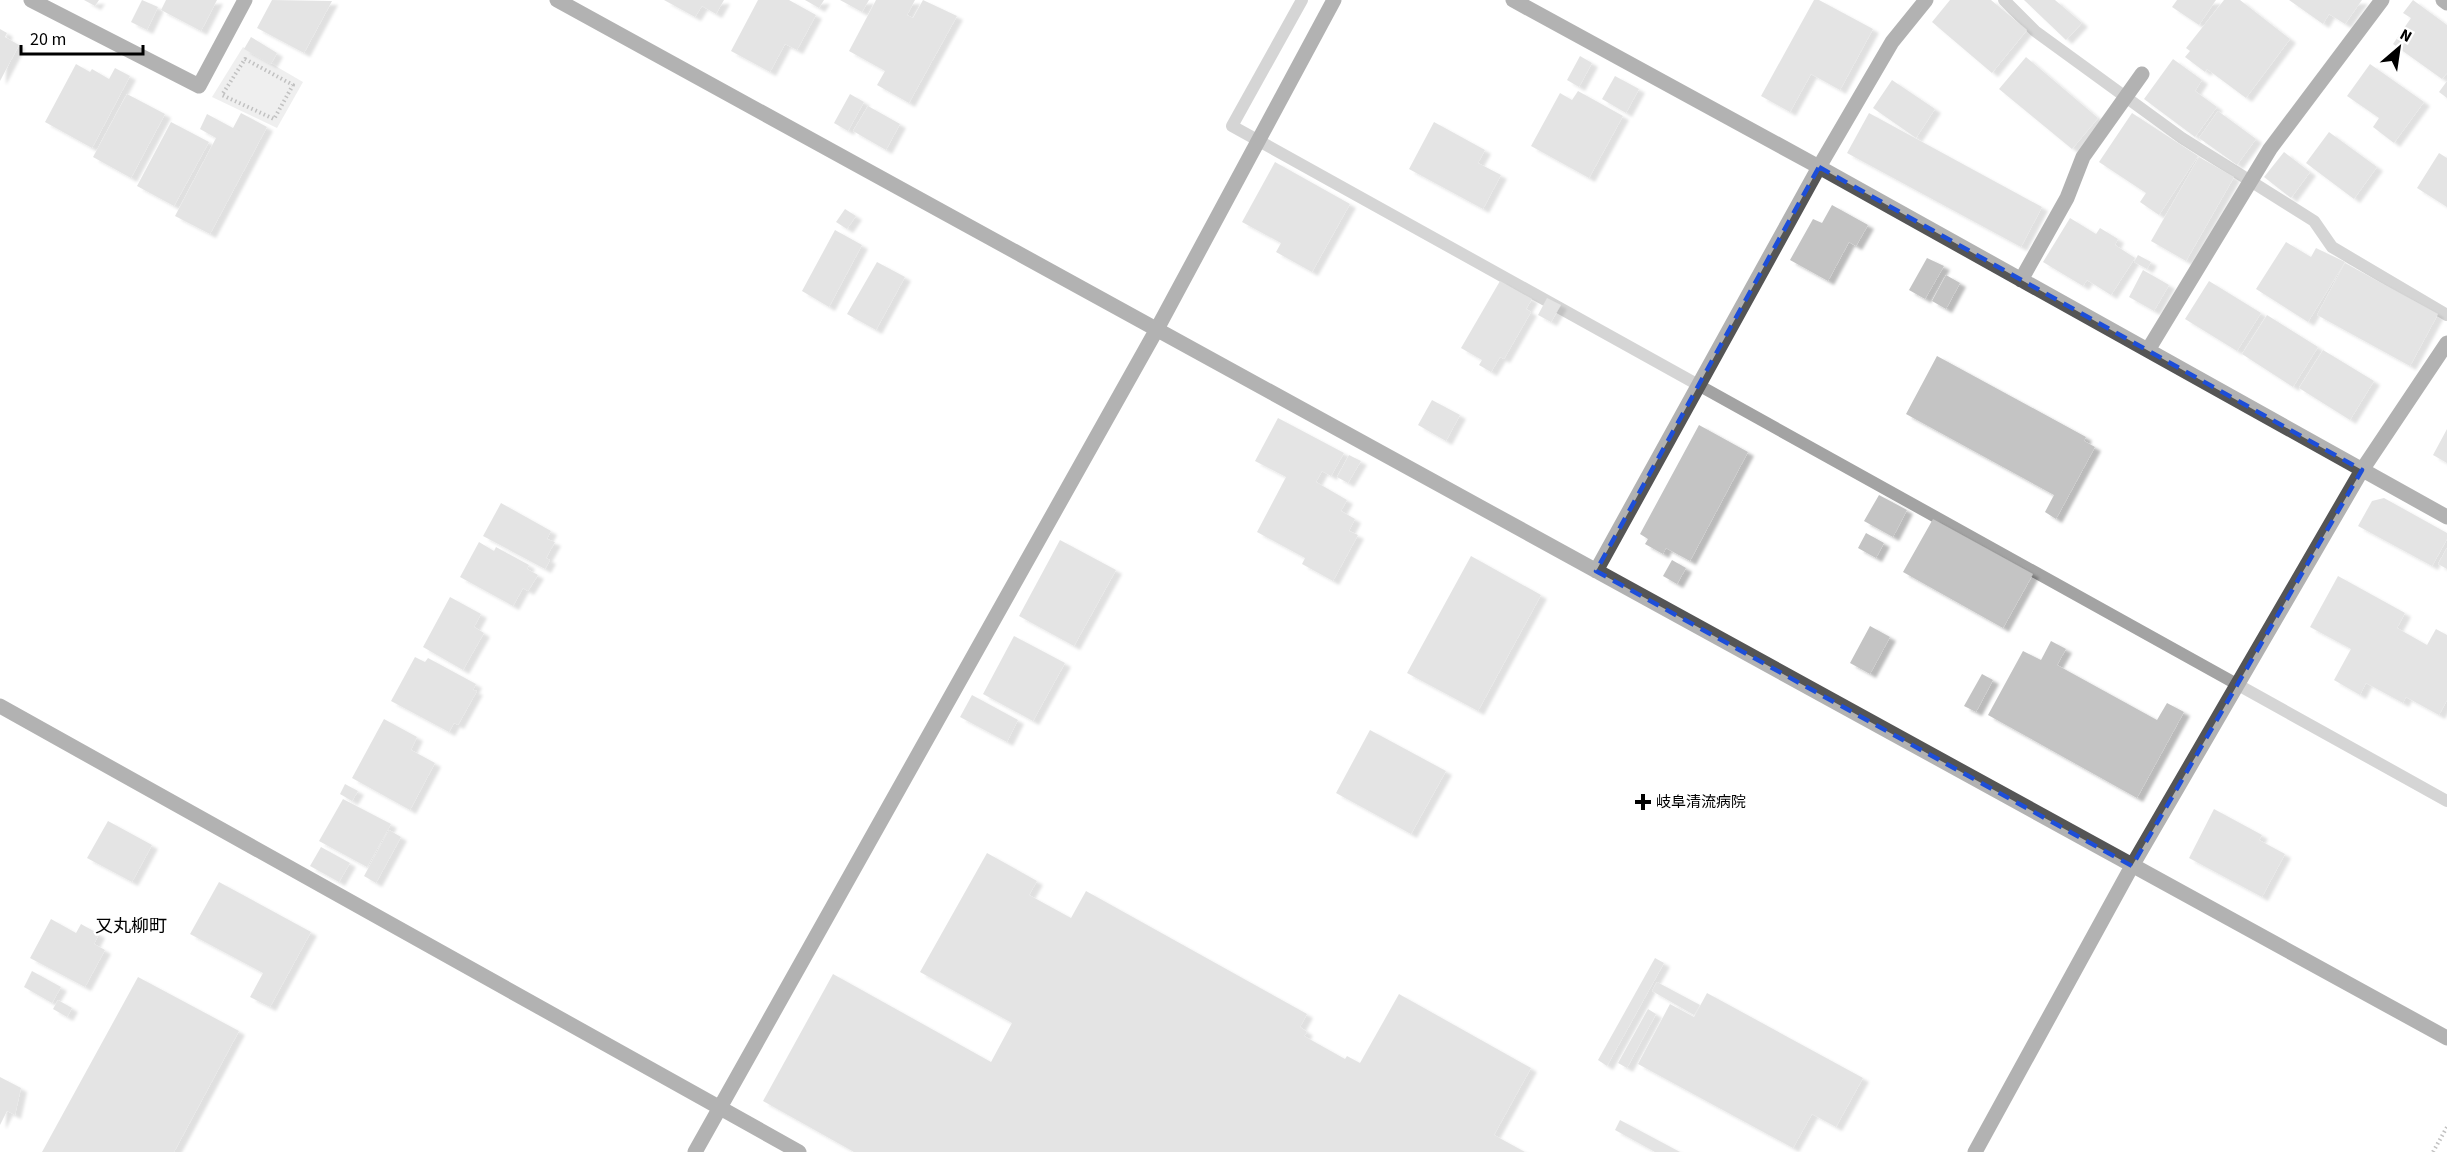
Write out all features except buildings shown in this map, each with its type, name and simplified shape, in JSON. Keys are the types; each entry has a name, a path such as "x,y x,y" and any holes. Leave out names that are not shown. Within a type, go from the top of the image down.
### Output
{"street":[{"path":"31,0 199,86 245,0"},
{"path":"557,0 2447,1038"},
{"path":"695,1152 1157,329 1334,0"},
{"path":"1513,0 1819,167 2447,517"},
{"path":"1596,571 1819,167 1892,42 1926,0"},
{"path":"2148,350 2270,149 2382,0"},
{"path":"2443,0 2447,3"},
{"path":"2021,280 2067,198 2083,157 2142,74"},
{"path":"1975,1152 2132,866 2362,470 2447,343"},
{"path":"0,706 800,1152"}],"path":[{"path":"245,59 293,85 274,119 222,95 245,59"},
{"path":"2433,1152 2447,1127"}],"highlighted area":[{"path":"1819,167 2362,470 2132,866 1596,571"}],"shaded area":[{"path":"243,47 303,82 277,128 212,97"}],"waterway":[{"path":"1302,0 1232,126 2447,801"},
{"path":"2004,0 2035,31 2182,138 2314,221 2332,247 2447,315"}],"place":[{"name":"岐阜清流病院","path":"1643,802"}],"district":[{"name":"又丸柳町","path":"131,926"}]}
